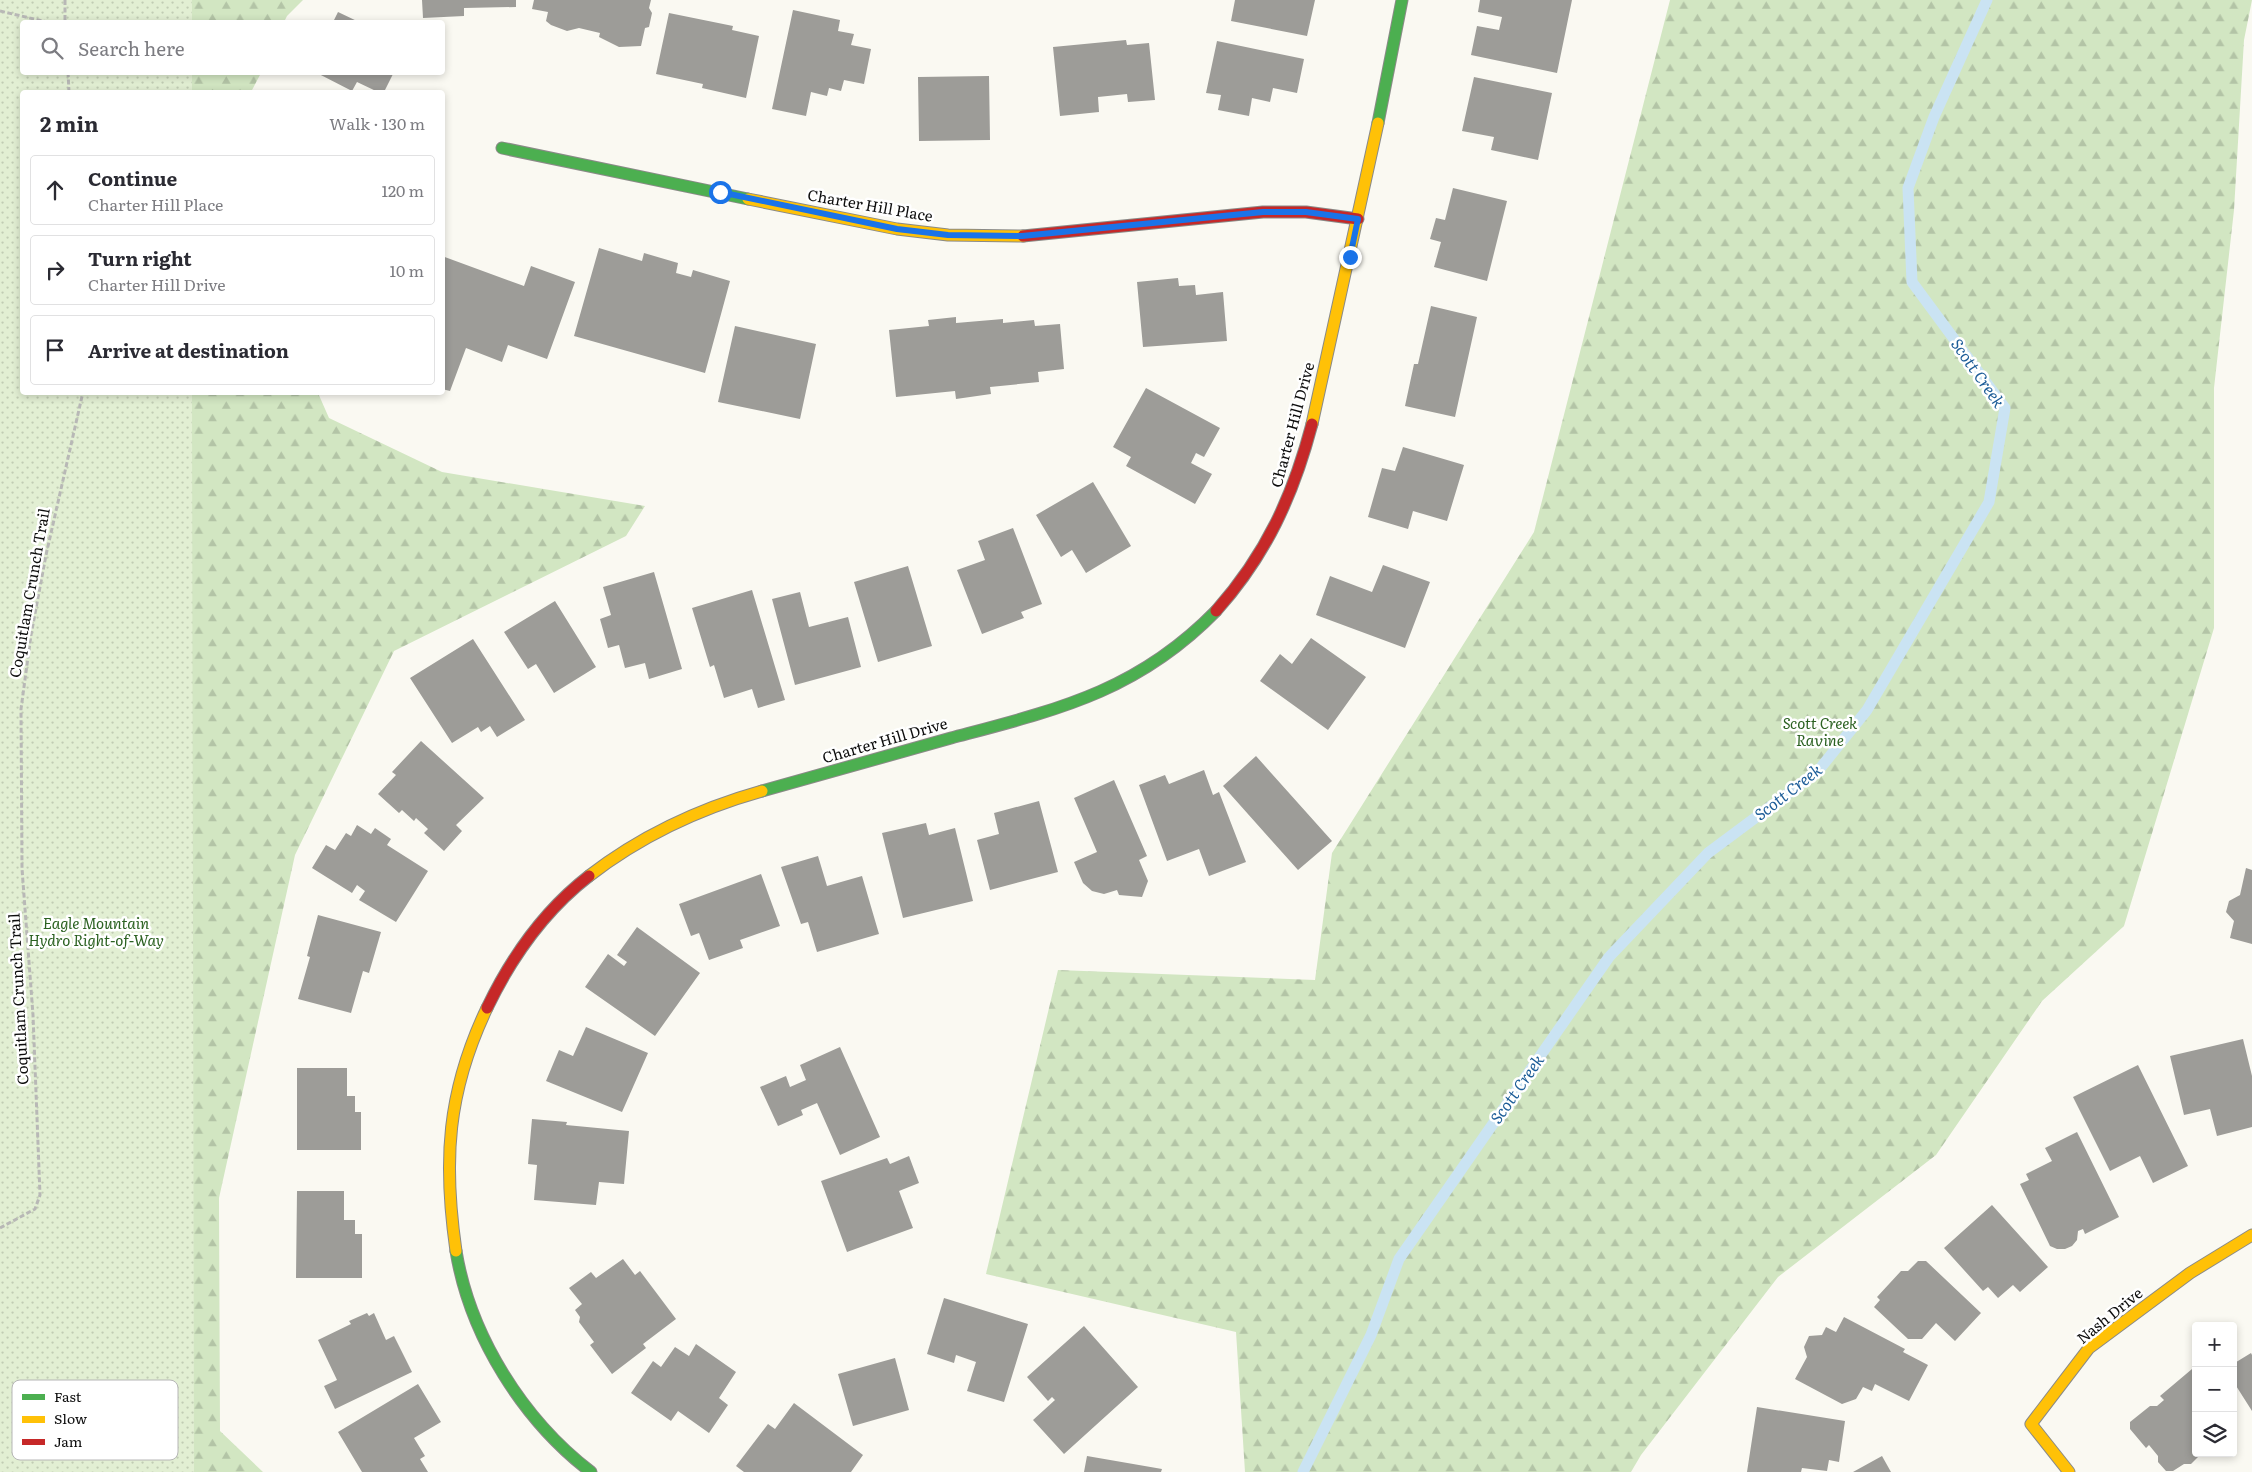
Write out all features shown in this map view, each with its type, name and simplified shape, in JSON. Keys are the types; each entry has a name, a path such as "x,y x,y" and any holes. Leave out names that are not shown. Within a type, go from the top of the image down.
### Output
{"street":[{"name":"Charter Hill Drive","path":"591,1472 550,1435 496,1362 475,1321 456,1259 450,1206 450,1132 457,1084 474,1035 493,993 525,941 565,896 617,854 678,820 742,796 1046,712 1107,690 1161,659 1196,631 1229,596 1262,549 1293,490 1310,433 1358,219 1402,0"},
{"name":"Charter Hill Place","path":"502,148 897,229 948,235 1022,236 1263,212 1306,212 1358,219"},
{"name":"Nash Drive","path":"2069,1472 2031,1424 2089,1348 2190,1273 2252,1235"}],"path":[{"path":"65,0 66,20"},
{"path":"0,11 38,20"},
{"path":"68,75 69,90"},
{"name":"Coquitlam Crunch Trail","path":"0,1228 35,1209 40,1196 33,1015 22,869 21,709 31,636 46,556 82,395"}],"green space":[{"name":"Eagle Mountain Hydro Right-of-Way","path":"0,0 192,0 192,20 20,20 20,75 192,75 192,90 20,90 20,395 192,395 194,1472 0,1472"},
{"path":"177,0 303,0 285,20 177,20"},
{"name":"Scott Creek Ravine","path":"1670,0 2252,0 2244,40 2234,210 2214,388 2214,628 2124,926 2042,1001 1936,1155 1778,1277 1641,1455 1631,1472 1245,1472 1236,1332 986,1274 1058,970 1315,980 1332,853 1534,532"},
{"path":"177,75 260,75 252,90 177,90"},
{"path":"177,395 319,395 329,418 442,472 645,506 626,536 394,651 295,855 219,1198 220,1431 263,1472 148,1472 148,1460 178,1460 178,1380 150,1380"}],"building":[{"path":"422,0 516,0 516,7 464,8 464,16 423,18"},
{"path":"534,0 651,0 649,8 652,13 649,27 645,28 641,46 619,47 599,37 600,33 579,28 567,31 551,25 546,21 548,12 532,9"},
{"path":"1235,0 1315,0 1307,36 1231,21"},
{"path":"1480,0 1572,0 1557,73 1471,55 1477,26 1499,30 1502,17 1478,12"},
{"path":"793,10 840,20 838,31 854,34 851,45 871,49 864,84 844,80 841,91 829,88 827,96 811,92 806,116 772,109"},
{"path":"338,12 355,20 334,20"},
{"path":"669,13 733,26 732,30 759,36 746,98 702,88 703,84 656,74"},
{"path":"1126,40 1127,45 1149,43 1155,100 1128,102 1127,94 1098,97 1099,112 1060,116 1053,47"},
{"path":"1217,41 1304,59 1297,93 1273,88 1270,102 1252,98 1249,116 1218,110 1221,95 1206,93"},
{"path":"321,75 392,75 385,90 374,90 357,82 353,90"},
{"path":"989,76 990,140 919,141 918,77"},
{"path":"1474,77 1552,93 1538,160 1491,150 1494,137 1462,131"},
{"path":"1453,188 1507,201 1487,281 1434,267 1441,242 1430,239 1436,218 1445,220"},
{"path":"599,248 642,261 644,253 678,263 676,273 691,277 693,270 730,281 705,373 574,336"},
{"path":"445,257 524,286 531,266 575,282 547,359 508,345 502,362 466,348 450,391 445,390"},
{"path":"1178,278 1179,286 1195,285 1196,295 1223,292 1227,341 1143,347 1137,282"},
{"path":"1431,306 1477,317 1455,417 1405,406 1414,364 1418,364"},
{"path":"956,317 956,323 1003,319 1003,323 1034,320 1035,326 1060,324 1064,369 1038,372 1039,382 990,387 991,394 956,399 955,391 896,397 889,330 929,326 928,320"},
{"path":"735,326 816,344 800,419 718,402"},
{"path":"1146,388 1220,428 1204,457 1196,453 1191,463 1212,474 1195,504 1126,466 1131,457 1113,447"},
{"path":"1403,447 1464,465 1447,521 1413,511 1408,529 1368,517 1382,468 1395,471"},
{"path":"1093,482 1131,546 1086,573 1072,550 1061,557 1036,515"},
{"path":"1013,528 1042,604 1021,612 1024,618 982,634 957,570 985,560 978,541"},
{"path":"1383,565 1430,582 1405,648 1316,615 1330,576 1372,592"},
{"path":"908,566 932,646 878,662 854,582"},
{"path":"654,572 682,669 649,679 645,663 625,668 619,645 608,648 600,619 611,615 603,587"},
{"path":"752,590 785,700 758,708 752,689 724,698 714,665 710,667 692,608"},
{"path":"800,592 809,627 848,617 861,667 795,685 772,599"},
{"path":"555,601 596,667 554,693 536,664 528,669 504,632"},
{"path":"1311,638 1366,677 1328,730 1260,681 1280,654 1292,664"},
{"path":"473,639 525,720 497,737 490,726 481,732 478,727 452,743 410,678"},
{"path":"421,741 484,798 456,825 462,831 444,851 424,833 428,829 416,818 414,821 402,810 399,813 378,794 396,775 392,772"},
{"path":"1256,756 1332,841 1298,870 1223,786"},
{"path":"1204,770 1213,795 1219,792 1246,862 1209,876 1199,849 1167,861 1139,785 1165,775 1169,784"},
{"path":"1114,780 1147,856 1139,860 1148,881 1142,897 1119,895 1117,890 1104,894 1092,891 1083,883 1074,862 1097,852 1074,798"},
{"path":"1039,801 1058,872 990,890 977,840 999,834 994,813"},
{"path":"926,823 929,835 955,828 973,901 903,918 882,833"},
{"path":"357,825 371,834 375,828 391,839 387,845 428,871 396,922 359,900 365,891 357,885 352,893 312,868 326,845 335,850 346,833 351,836"},
{"path":"818,856 827,886 862,876 879,934 817,952 808,922 801,924 781,867"},
{"path":"2246,868 2252,870 2252,944 2230,938 2234,921 2226,912 2229,901 2240,895"},
{"path":"761,874 780,926 740,940 743,948 709,960 699,933 691,936 679,904"},
{"path":"318,915 381,932 369,973 363,971 351,1013 298,999 310,957 307,956"},
{"path":"637,927 700,973 655,1036 585,987 608,954 624,966 627,962 617,955"},
{"path":"586,1027 648,1053 622,1112 546,1081 559,1050 573,1056"},
{"path":"2243,1039 2252,1076 2252,1127 2217,1136 2210,1109 2184,1115 2170,1056"},
{"path":"840,1047 880,1137 840,1155 817,1103 801,1110 803,1115 778,1126 760,1087 786,1076 790,1087 806,1080 800,1065"},
{"path":"2138,1065 2188,1166 2153,1183 2140,1156 2110,1171 2073,1097"},
{"path":"297,1068 347,1068 347,1096 355,1096 355,1112 361,1112 361,1150 297,1150"},
{"path":"532,1119 567,1122 566,1125 629,1131 624,1184 599,1182 596,1205 534,1200 537,1165 528,1164"},
{"path":"2077,1132 2119,1217 2085,1234 2083,1229 2078,1231 2077,1240 2072,1246 2065,1249 2057,1249 2050,1246 2020,1184 2029,1180 2026,1174 2052,1161 2045,1148"},
{"path":"909,1156 919,1183 899,1191 913,1228 847,1252 821,1181 887,1158 890,1164"},
{"path":"297,1191 344,1191 344,1220 355,1220 355,1234 362,1234 362,1278 296,1278"},
{"path":"1992,1205 2048,1267 2020,1292 2013,1285 1998,1298 1988,1287 1983,1291 1944,1248"},
{"path":"623,1259 635,1275 640,1271 676,1319 643,1344 646,1348 612,1374 590,1345 594,1342 579,1322 580,1317 575,1310 582,1304 569,1288 591,1272 596,1278"},
{"path":"1918,1261 1926,1261 1981,1313 1955,1341 1936,1323 1922,1339 1908,1339 1874,1307 1880,1300 1877,1297 1901,1271 1908,1271"},
{"path":"944,1298 1028,1324 1004,1402 967,1391 976,1362 956,1355 954,1363 927,1354"},
{"path":"367,1313 369,1316 374,1313 386,1340 394,1336 412,1372 335,1409 324,1386 337,1380 318,1340 351,1324 349,1321"},
{"path":"1844,1317 1905,1349 1903,1352 1928,1365 1909,1401 1875,1384 1872,1391 1863,1387 1856,1399 1842,1404 1795,1379 1807,1357 1804,1347 1809,1336 1822,1335 1826,1327 1836,1332"},
{"path":"1084,1326 1138,1387 1064,1454 1033,1420 1055,1400 1052,1397 1048,1401 1027,1377"},
{"path":"696,1344 736,1372 719,1398 728,1405 709,1433 678,1411 671,1421 631,1393 653,1361 661,1367 675,1347 689,1356"},
{"path":"2251,1353 2252,1411 2237,1387 2237,1362"},
{"path":"895,1358 909,1410 853,1426 838,1374"},
{"path":"2192,1369 2192,1457 2198,1457 2191,1464 2184,1464 2173,1471 2166,1471 2158,1462 2158,1456 2149,1445 2146,1448 2130,1429 2130,1422 2150,1406 2157,1406 2164,1400 2160,1396"},
{"path":"418,1384 441,1422 414,1438 425,1456 420,1459 428,1472 362,1472 338,1432"},
{"path":"794,1403 863,1455 851,1472 744,1472 736,1466 768,1424 775,1429"},
{"path":"1757,1407 1845,1421 1839,1462 1829,1460 1827,1471 1802,1468 1801,1472 1747,1472"},
{"path":"1087,1456 1162,1469 1161,1472 1084,1472"},
{"path":"1882,1456 1891,1472 1853,1472"}],"waterway":[{"name":"Scott Creek","path":"1303,1472 1371,1335 1399,1259 1609,957 1708,853 1818,771 1867,710 1989,502 2005,408 1912,282 1908,188 1934,117 1987,0"}],"traffic: fast":[{"path":"1378,123 1402,0"},
{"path":"502,148 748,199"},
{"path":"762,791 1026,718 1093,694 1125,679 1156,661 1186,639 1216,611"},
{"path":"456,1251 463,1283 473,1314 503,1374 522,1402 543,1427 566,1451 591,1472"}],"traffic: slow":[{"path":"1312,424 1378,123"},
{"path":"748,199 897,229 948,235 1023,236"},
{"path":"589,876 629,848 671,825 715,806 762,791"},
{"path":"456,1251 450,1187 452,1127 463,1069 487,1008"},
{"path":"2069,1472 2031,1424 2089,1348 2190,1273 2252,1235"}],"traffic: jam":[{"path":"1023,236 1263,212 1306,212 1358,219"},
{"path":"1216,611 1234,590 1276,524 1296,476 1312,424"},
{"path":"487,1008 496,989 530,936 558,904 589,876"}],"route":[{"path":"720,192 897,229 948,235 1022,236 1263,212 1306,212 1358,219 1350,257"}]}
